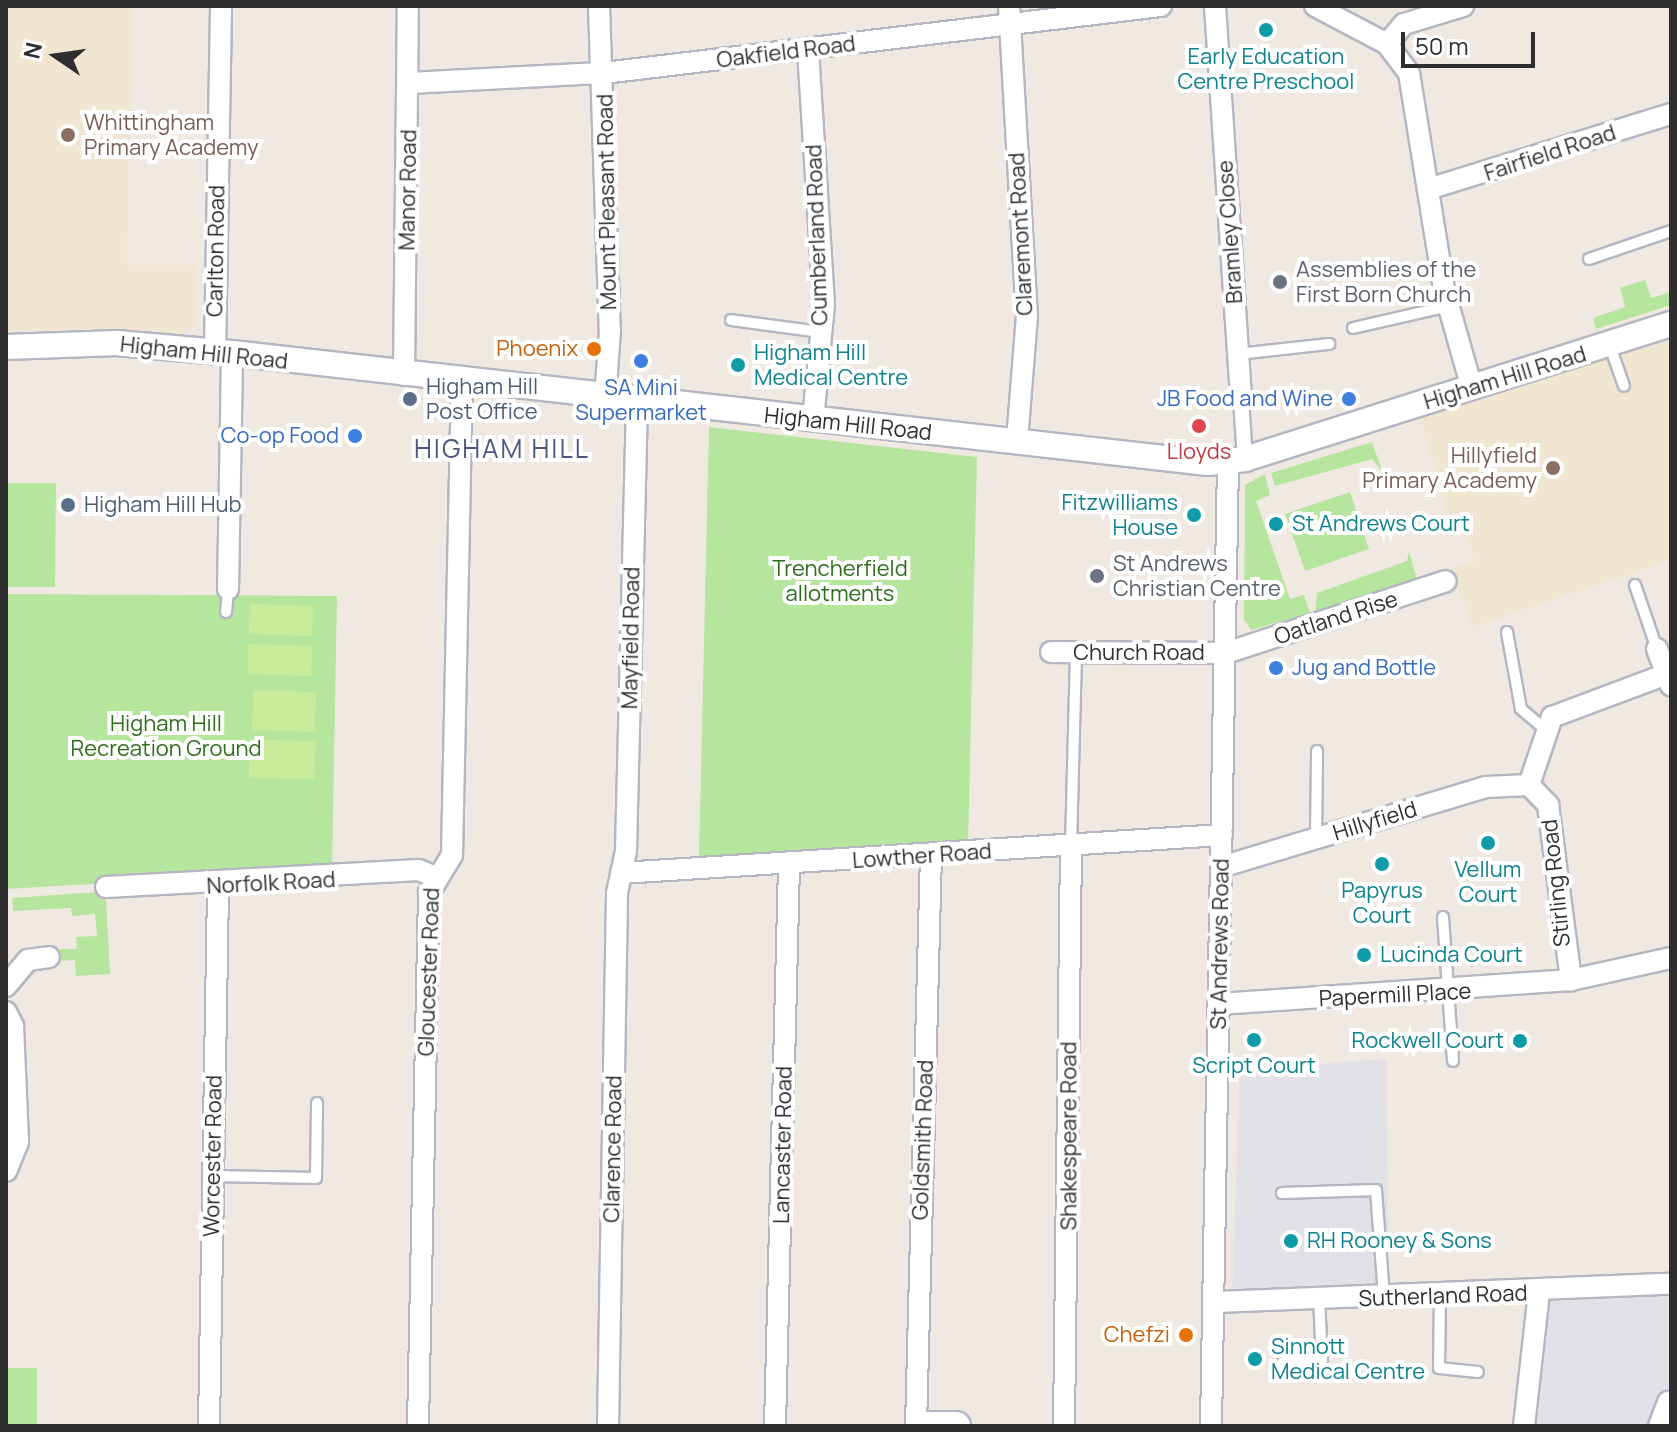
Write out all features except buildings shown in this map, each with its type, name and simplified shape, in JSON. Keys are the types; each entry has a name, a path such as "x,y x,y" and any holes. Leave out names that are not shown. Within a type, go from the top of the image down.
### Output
{"street":[{"name":"Carlton Road","path":"221,6 228,589"},
{"name":"Manor Road","path":"404,375 410,83 408,6"},
{"name":"Mount Pleasant Road","path":"599,6 604,73 605,399"},
{"name":"Oakfield Road","path":"410,83 604,73 808,50 1010,16 1161,6"},
{"name":"Bramley Close","path":"1215,6 1241,399 1237,461"},
{"path":"1315,6 1387,44 1409,73 1449,306 1472,388"},
{"path":"1387,44 1404,24 1463,6"},
{"name":"Claremont Road","path":"1010,16 1027,316 1017,441"},
{"name":"Cumberland Road","path":"808,50 821,332 813,420"},
{"name":"Fairfield Road","path":"1428,189 1671,114"},
{"name":"Higham Hill Road","path":"6,347 117,343 605,399 1237,461 1610,346 1671,324"},
{"name":"Gloucester Road","path":"418,1426 433,876 452,855 462,382"},
{"name":"Mayfield Road","path":"621,873 637,402"},
{"name":"St Andrews Road","path":"1211,1426 1226,653 1237,461"},
{"name":"Oatland Rise","path":"1226,653 1446,581"},
{"path":"1529,785 1544,728 1563,710 1669,680 1657,649"},
{"name":"Church Road","path":"1051,652 1226,653"},
{"name":"Hillyfield","path":"1221,867 1486,787 1529,785"},
{"name":"Stirling Road","path":"1529,785 1548,805 1571,980"},
{"name":"Lowther Road","path":"621,873 789,865 1222,835"},
{"name":"Shakespeare Road","path":"1064,1426 1071,845"},
{"name":"Goldsmith Road","path":"931,855 934,1426"},
{"name":"Lancaster Road","path":"775,1426 789,865"},
{"name":"Norfolk Road","path":"106,887 223,886 419,870 433,876"},
{"name":"Clarence Road","path":"608,1426 621,873"},
{"name":"Worcester Road","path":"209,1426 213,1176 223,886"},
{"path":"6,986 28,960 49,957"},
{"path":"1571,980 1671,958"},
{"name":"Papermill Place","path":"1219,1004 1448,994 1571,980"},
{"path":"6,1012 13,1026 18,1142 6,1171"},
{"name":"Sutherland Road","path":"1214,1302 1539,1293 1671,1284"},
{"path":"1524,1426 1539,1293"},
{"path":"1659,1426 1670,1401"}],"lane":[{"path":"1589,259 1671,231"},
{"path":"1353,328 1449,306"},
{"path":"731,320 821,332"},
{"path":"1238,354 1329,344"},
{"path":"1610,346 1624,386"},
{"path":"1635,585 1657,649"},
{"path":"226,612 228,589"},
{"path":"1507,632 1521,709 1544,728"},
{"path":"1071,845 1076,652"},
{"path":"1316,838 1317,751"},
{"path":"1443,917 1453,1061"},
{"path":"213,1176 316,1178 317,1103"},
{"path":"1282,1193 1376,1190 1384,1297"},
{"path":"1440,1296 1439,1368 1478,1372"},
{"path":"1282,1363 1322,1360 1319,1299"}],"shaded area":[{"name":"Whittingham Primary Academy","path":"6,6 132,6 127,265 196,265 196,323 178,337 108,329 6,331"},
{"name":"Hillyfield Primary Academy","path":"1671,324 1671,560 1473,627 1451,569 1475,561 1462,518 1450,521 1417,406"},
{"path":"1386,1059 1389,1284 1232,1294 1240,1070"},
{"path":"1671,1295 1671,1426 1524,1426 1549,1301"}],"green space":[{"path":"1645,280 1651,298 1671,292 1671,305 1596,329 1593,318 1625,307 1620,288"},
{"name":"Trencherfield allotments","path":"709,427 977,457 968,843 699,858"},
{"path":"1372,442 1383,473 1372,459 1275,486 1271,473"},
{"path":"1265,474 1270,495 1256,501 1290,599 1304,595 1310,613 1251,630 1244,620 1245,485"},
{"path":"6,483 56,483 55,587 6,587"},
{"path":"1350,492 1369,549 1305,571 1285,514"},
{"path":"1409,552 1417,579 1315,613 1317,593 1407,561"},
{"name":"Higham Hill Recreation Ground","path":"6,594 337,596 332,870 6,889"},
{"path":"250,604 313,606 312,636 249,634"},
{"path":"248,644 312,646 311,676 248,674"},
{"path":"253,690 316,692 315,732 252,730"},
{"path":"250,740 316,741 314,779 249,778"},
{"path":"98,892 106,899 110,974 76,976 75,960 61,961 60,949 77,949 76,937 97,936 95,914 72,916 71,908 13,911 12,898"},
{"path":"6,1368 37,1368 37,1426 6,1426"}],"place":[{"name":"Early Education Centre Preschool","path":"1266,30"},
{"name":"Whittingham Primary Academy","path":"68,135"},
{"name":"Assemblies of the First Born Church","path":"1280,282"},
{"name":"Phoenix","path":"594,349"},
{"name":"SA Mini Supermarket","path":"641,361"},
{"name":"Higham Hill Medical Centre","path":"738,365"},
{"name":"Higham Hill Post Office","path":"410,399"},
{"name":"JB Food and Wine","path":"1349,399"},
{"name":"Lloyds","path":"1199,426"},
{"name":"Co-op Food","path":"355,436"},
{"name":"Hillyfield Primary Academy","path":"1553,468"},
{"name":"Higham Hill Hub","path":"68,505"},
{"name":"Fitzwilliams House","path":"1194,515"},
{"name":"St Andrews Court","path":"1276,524"},
{"name":"St Andrews Christian Centre","path":"1097,576"},
{"name":"Jug and Bottle","path":"1276,668"},
{"name":"Vellum Court","path":"1488,843"},
{"name":"Papyrus Court","path":"1382,864"},
{"name":"Lucinda Court","path":"1364,955"},
{"name":"Script Court","path":"1254,1040"},
{"name":"Rockwell Court","path":"1520,1041"},
{"name":"RH Rooney & Sons","path":"1291,1241"},
{"name":"Chefzi","path":"1186,1335"},
{"name":"Sinnott Medical Centre","path":"1255,1359"}],"district":[{"name":"HIGHAM HILL","path":"502,449"}]}
